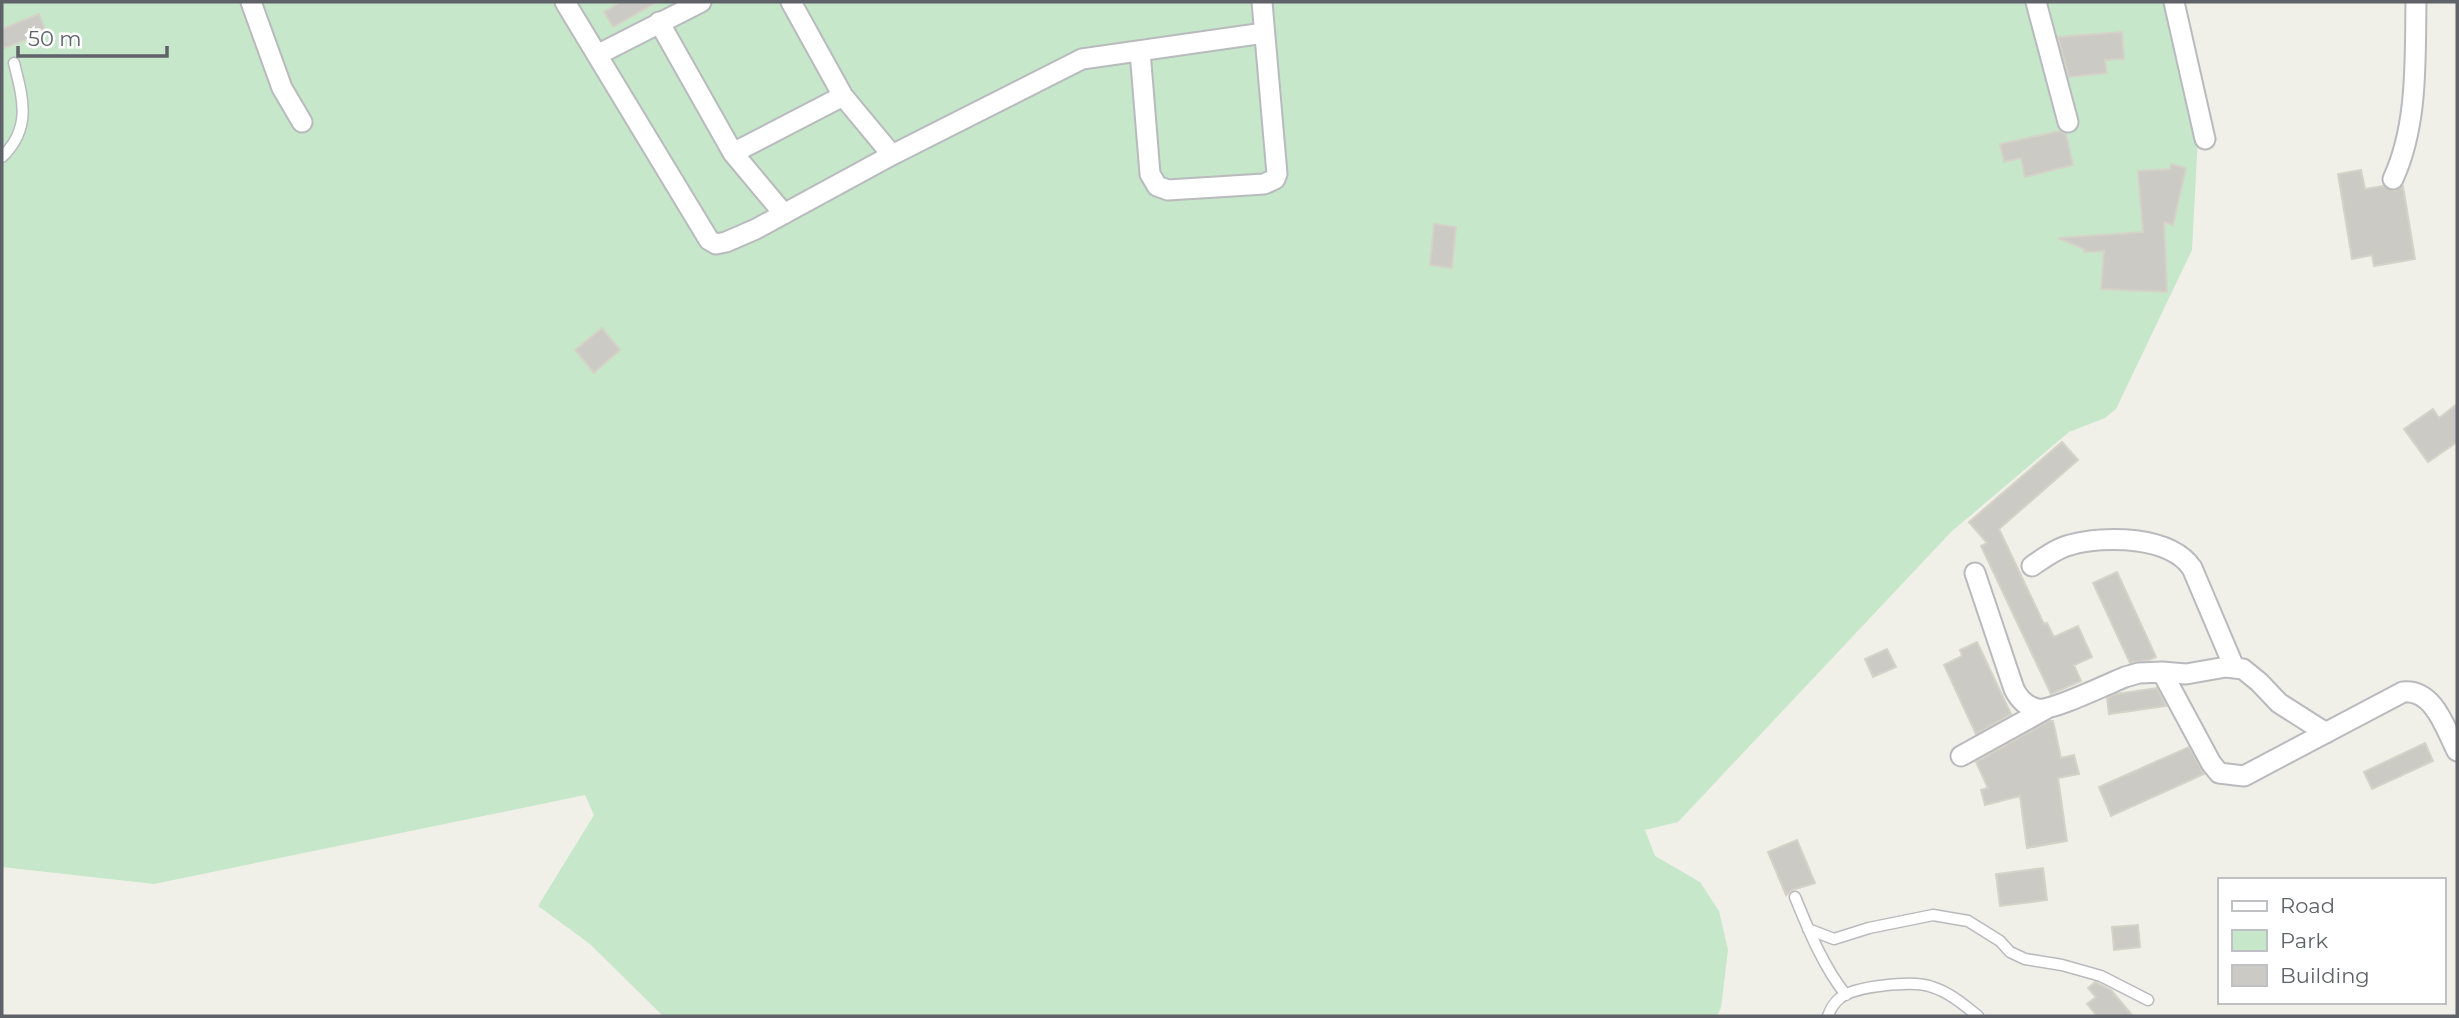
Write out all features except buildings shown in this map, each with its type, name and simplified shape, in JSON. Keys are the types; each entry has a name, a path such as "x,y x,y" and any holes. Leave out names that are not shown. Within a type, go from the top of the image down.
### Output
{"street":[{"path":"251,2 282,88 302,122"},
{"path":"565,2 709,240 716,244 726,242 784,214 892,155 1082,59 1264,33"},
{"path":"597,55 701,2"},
{"path":"791,2 843,96 892,155"},
{"path":"1140,51 1150,174 1157,186 1168,190 1264,184 1275,179 1277,174 1262,2"},
{"path":"2036,2 2068,122"},
{"path":"2174,2 2205,139"},
{"path":"2393,178 2401,162 2415,81 2416,2"},
{"path":"659,22 733,153 784,214"},
{"path":"733,153 843,96"},
{"path":"2032,566 2067,545 2086,541 2139,541 2161,545 2192,568 2234,667"},
{"path":"1975,573 2019,699 2028,705 2046,709"},
{"path":"1961,756 2046,709 2126,677 2139,673 2186,674 2234,667 2243,669 2278,703 2326,733"},
{"path":"2162,672 2219,773 2244,776 2403,692 2413,691 2422,694 2431,702 2457,751"}],"lane":[{"path":"2,157 10,149 24,118 23,99 14,63"},
{"path":"1795,897 1814,942 1846,995"},
{"path":"1808,929 1834,939 1869,928 1933,915 1968,921 2000,941 2010,952 2025,959 2062,965 2101,976 2148,1000"},
{"path":"1828,1016 1840,997 1863,990 1908,984 1931,986 1978,1016"}],"green space":[{"path":"2,2 2171,2 2198,137 2192,250 2116,409 2105,418 2069,432 1951,532 1678,822 1645,830 1655,856 1700,882 1719,911 1728,950 1721,1008 1717,1016 663,1016 590,944 538,906 594,815 585,795 154,884 2,867"}]}
